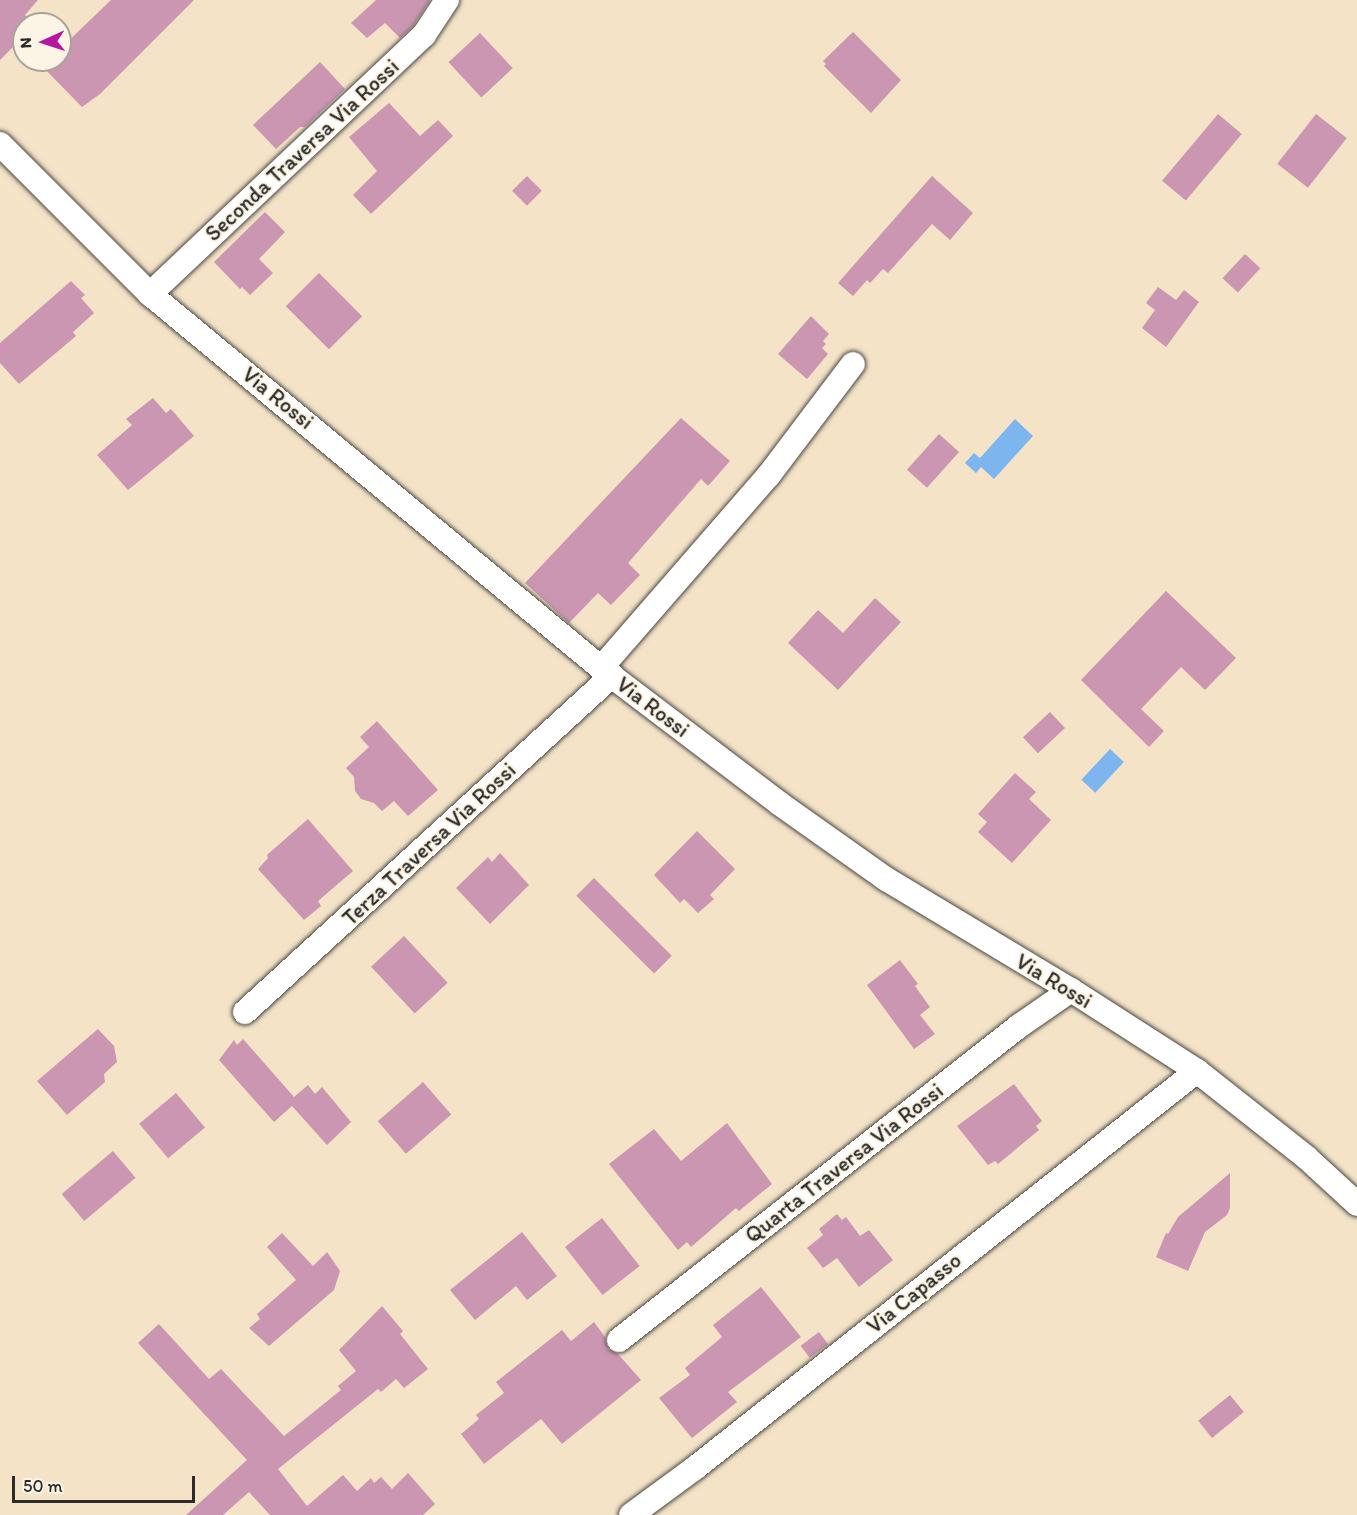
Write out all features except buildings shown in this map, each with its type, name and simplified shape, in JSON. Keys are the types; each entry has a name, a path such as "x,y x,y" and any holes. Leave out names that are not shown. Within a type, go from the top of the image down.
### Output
{"street":[{"name":"Seconda Traversa Via Rossi","path":"150,294 424,35 447,0"},
{"name":"Via Rossi","path":"0,144 150,294 606,672 780,804 886,879 1071,990 1197,1071 1307,1158 1357,1204"},
{"name":"Terza Traversa Via Rossi","path":"246,1012 606,672 769,475 853,364"},
{"name":"Quarta Traversa Via Rossi","path":"620,1340 1010,1033 1071,990"},
{"name":"Via Capasso","path":"631,1515 695,1468 1197,1071"}],"water":[{"path":"1015,419 1033,436 994,479 981,467 976,473 965,463 974,453 980,458"},
{"path":"1110,749 1124,762 1095,793 1081,780"}]}
